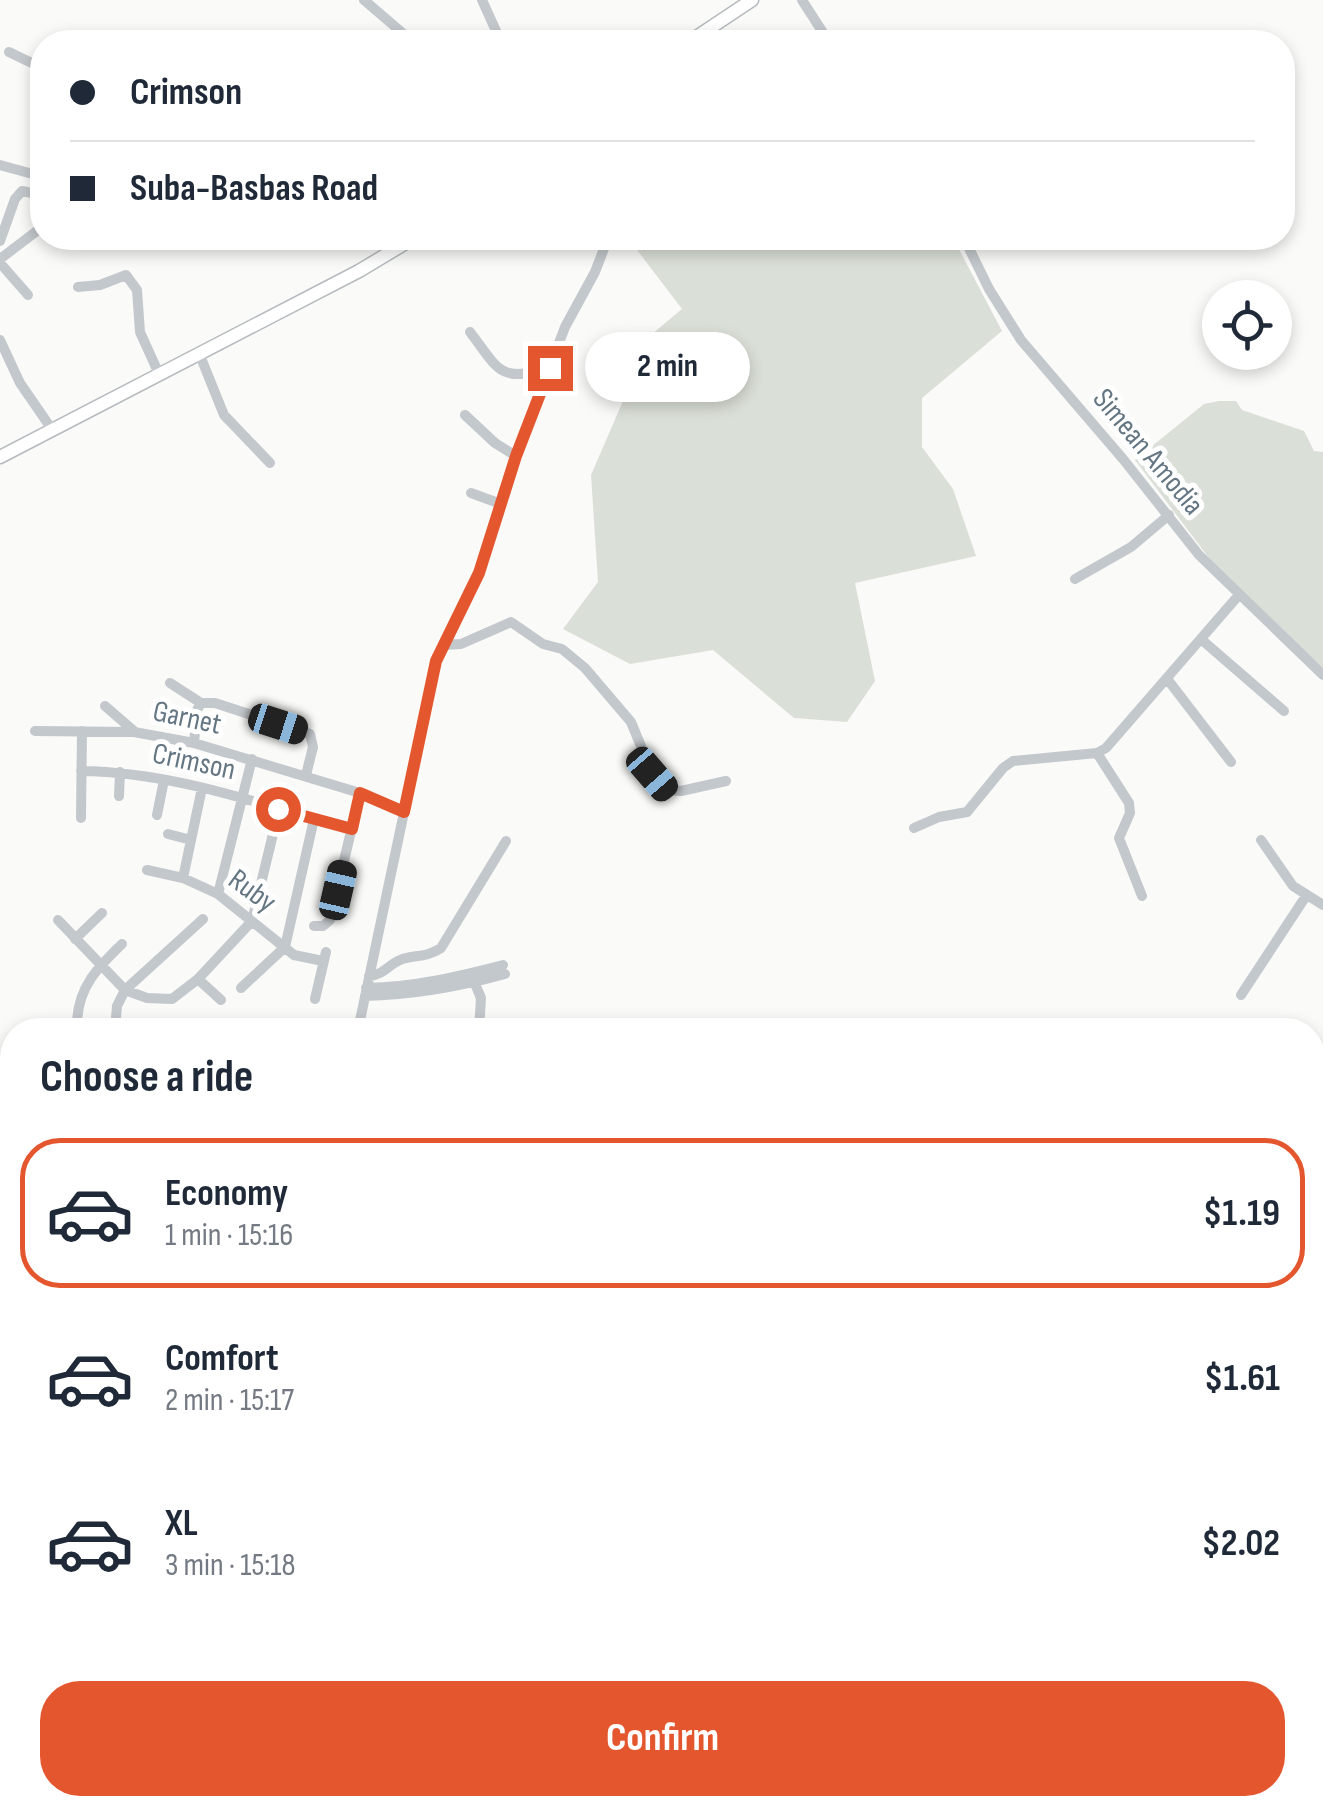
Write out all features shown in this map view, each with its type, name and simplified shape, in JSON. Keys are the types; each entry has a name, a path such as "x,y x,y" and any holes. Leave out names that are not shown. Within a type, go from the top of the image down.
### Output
{"main road":[{"path":"708,30 752,0"},
{"path":"0,457 394,250"}],"street":[{"path":"364,0 399,30"},
{"path":"482,0 496,30"},
{"path":"802,0 822,30"},
{"path":"10,52 30,62"},
{"path":"0,166 30,174"},
{"path":"0,240 15,199 22,190 30,192"},
{"path":"28,295 0,261 30,236"},
{"path":"361,1018 436,661 479,573 516,456 603,250"},
{"name":"Simean Amodia","path":"971,250 1015,332 1199,555 1323,676"},
{"path":"78,288 126,275 137,290 140,332 159,374"},
{"path":"470,332 498,368 511,374 520,377 550,368"},
{"path":"0,340 20,383 51,428"},
{"path":"199,353 224,414 270,463"},
{"path":"466,415 494,443 516,456"},
{"path":"471,493 500,504"},
{"path":"1075,579 1131,547 1169,515"},
{"path":"914,828 939,817 967,812 1013,761 1097,753 1106,748 1238,596"},
{"path":"444,645 461,644 510,622 543,644 562,650 585,668 632,722 652,774 666,790 681,791 726,781"},
{"path":"1202,640 1284,710"},
{"path":"1168,680 1231,762"},
{"path":"170,683 201,703 215,703 310,734 313,747 306,775"},
{"path":"194,743 201,703"},
{"path":"106,706 134,732"},
{"name":"Garnet","path":"35,731 134,732 194,743 404,808"},
{"path":"81,818 82,731"},
{"path":"1097,753 1129,803 1130,812 1118,838 1142,896"},
{"path":"218,894 252,759"},
{"name":"Crimson","path":"81,772 120,772 164,780 352,829"},
{"path":"119,796 120,772"},
{"path":"157,815 164,780"},
{"path":"183,878 202,788"},
{"path":"314,926 323,926 330,920 360,793"},
{"path":"58,920 125,990 148,998 172,999 198,979 252,921 278,809"},
{"path":"241,988 285,947 314,819"},
{"path":"168,834 191,840"},
{"path":"1261,840 1293,886 1323,905"},
{"path":"367,987 402,959 422,958 441,948 506,841"},
{"name":"Ruby","path":"147,870 183,878 218,894 294,954 325,956 315,999"},
{"path":"1240,995 1306,896"},
{"path":"76,939 102,913"},
{"path":"116,1018 125,990 204,919"},
{"path":"78,1018 84,987 122,944"},
{"path":"367,987 406,996 474,983 504,970"},
{"path":"198,979 221,1000"},
{"path":"474,983 474,1006 479,1018"}],"shaded area":[{"path":"637,250 959,250 1002,331 922,398 922,447 953,489 976,556 855,583 875,681 847,722 794,718 713,650 630,664 563,629 598,582 591,475 652,334 682,309"},
{"path":"1236,401 1242,410 1304,431 1314,451 1323,452 1323,668 1215,566 1135,460 1204,404"}],"route":[{"path":"278,809 352,829 360,793 404,812 436,661 479,573 516,456 550,368"}]}
